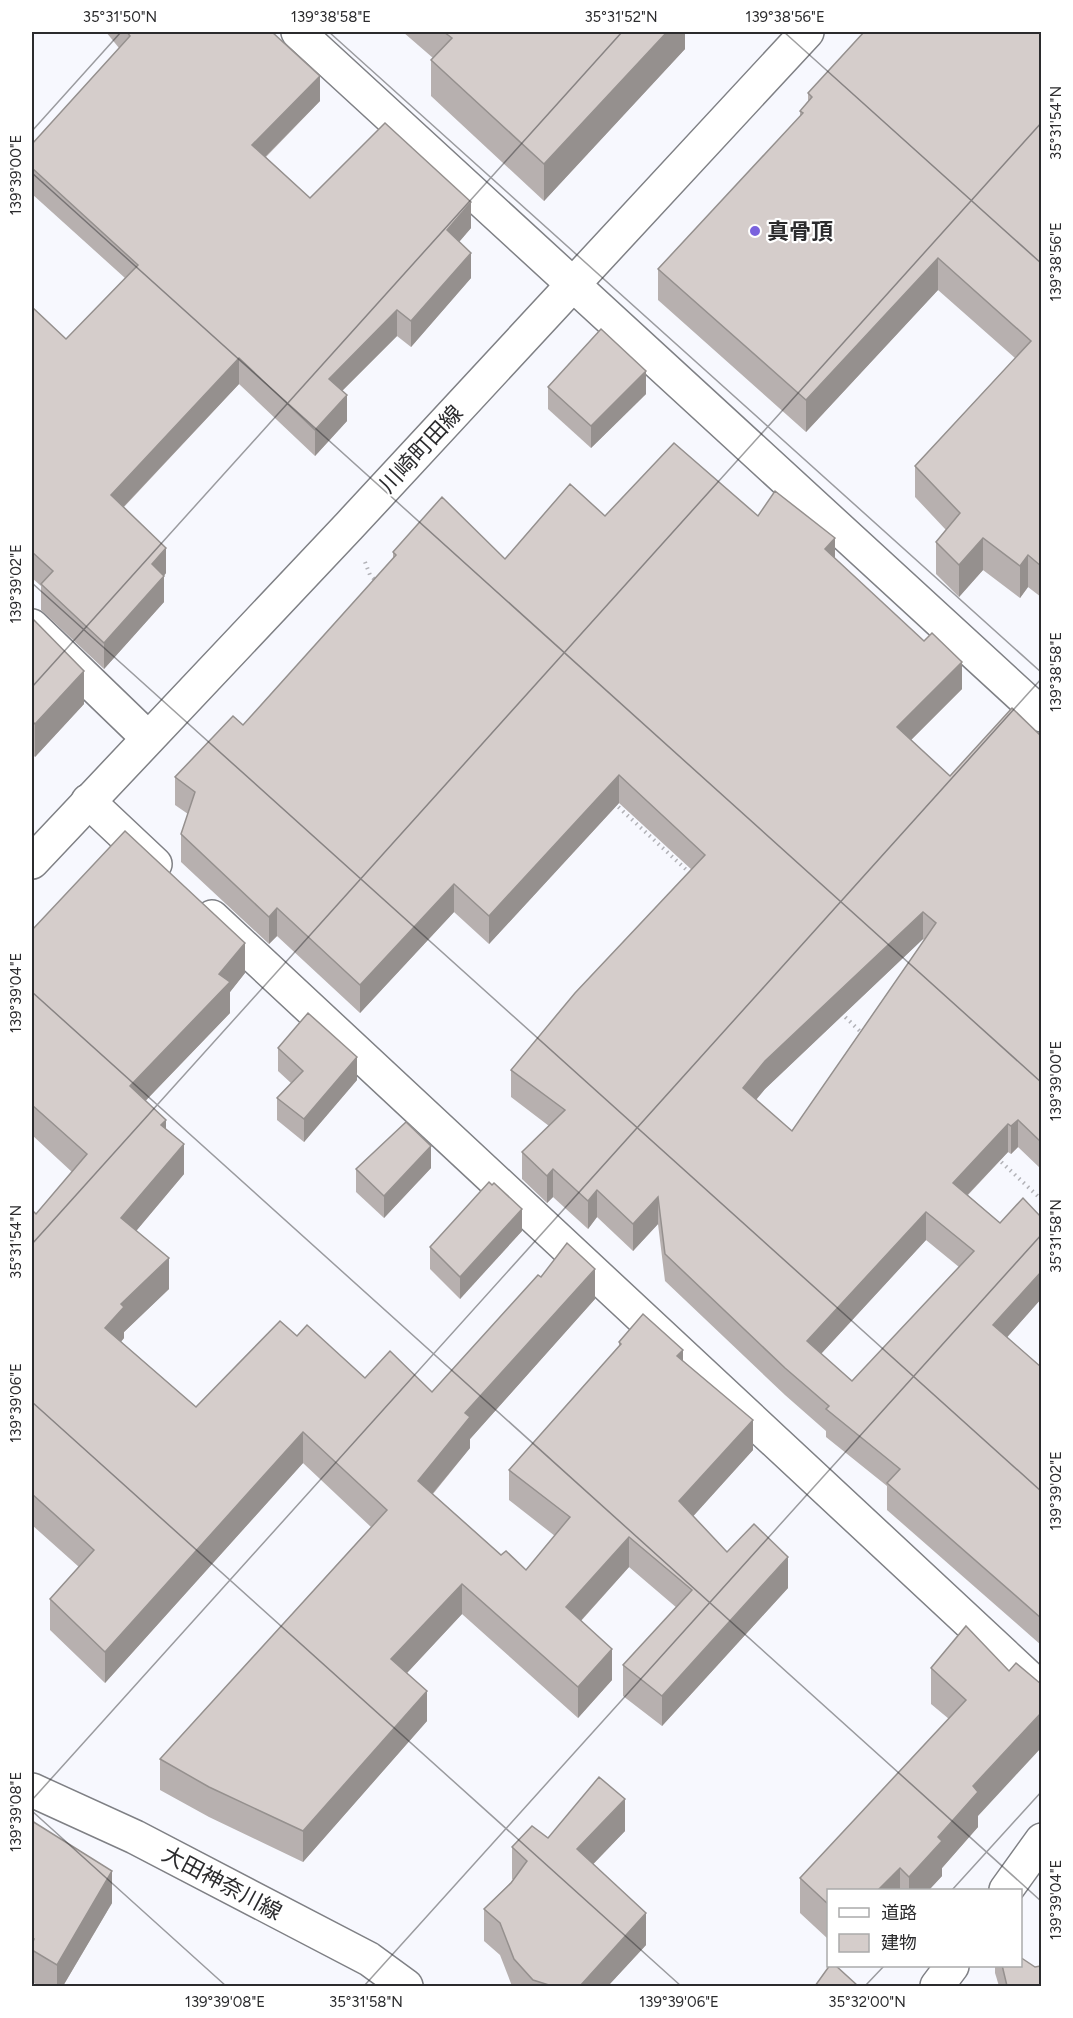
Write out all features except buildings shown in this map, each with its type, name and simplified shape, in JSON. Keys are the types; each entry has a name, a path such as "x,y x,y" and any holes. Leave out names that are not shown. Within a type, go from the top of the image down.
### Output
{"street":[{"path":"298,32 1041,715"},
{"name":"川崎町田線","path":"32,862 350,525 807,32"},
{"path":"32,626 148,738"},
{"path":"88,801 1041,1690"},
{"name":"大田神奈川線","path":"32,1790 135,1837 369,1959 406,1986"},
{"path":"1006,1889 1041,1840"},
{"path":"937,1986 951,1967"}],"path":[{"path":"350,525 370,575 379,584"},
{"path":"606,795 693,876"},
{"path":"832,1006 867,1038"},
{"path":"989,1152 1041,1200"}],"place":[{"name":"真骨頂","path":"755,231"}]}
